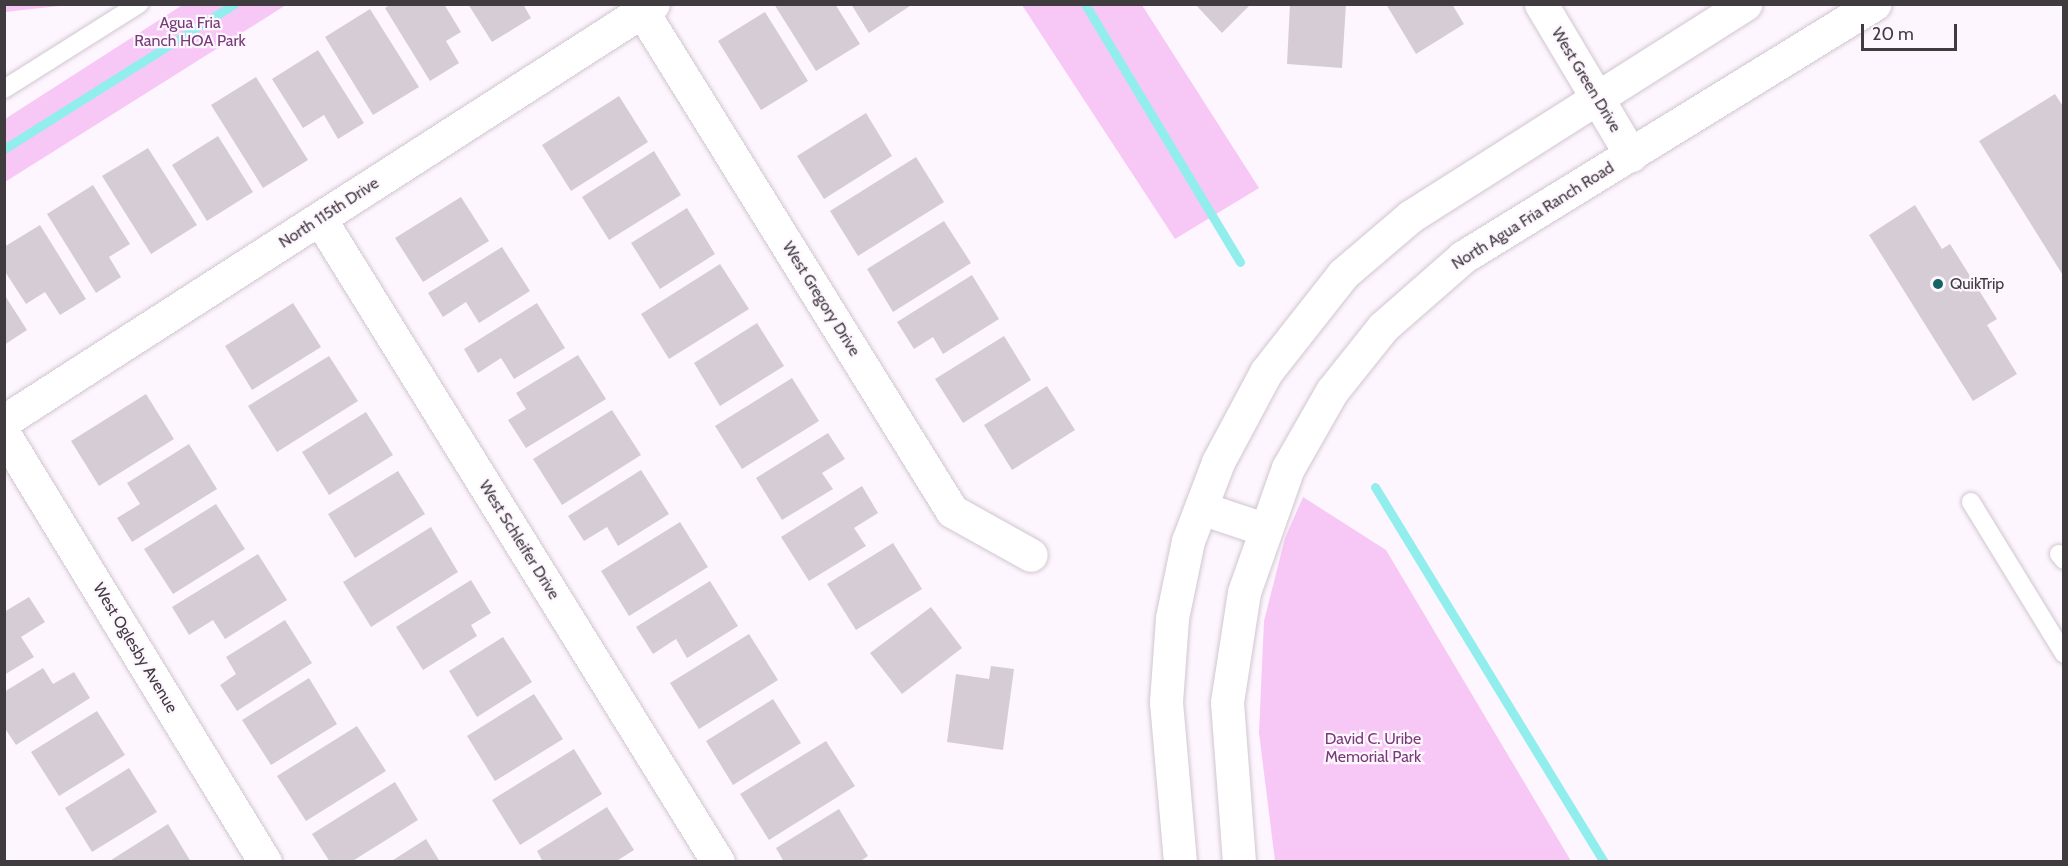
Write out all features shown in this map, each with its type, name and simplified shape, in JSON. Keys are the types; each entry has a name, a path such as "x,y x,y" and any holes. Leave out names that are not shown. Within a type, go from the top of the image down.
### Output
{"street":[{"name":"West Green Drive","path":"1541,4 1631,155"},
{"path":"1180,861 1166,702 1168,659 1188,541 1200,508 1255,390 1343,274 1453,185 1745,4"},
{"name":"North Agua Fria Ranch Road","path":"1239,861 1227,702 1244,592 1264,529 1307,430 1383,327 1463,257 1875,4"},
{"name":"North 115th Drive","path":"4,421 647,8"},
{"name":"West Gregory Drive","path":"647,8 952,511 1031,555"},
{"name":"West Schleifer Drive","path":"321,219 718,861"},
{"name":"West Oglesby Avenue","path":"4,434 265,861"},
{"path":"1200,508 1264,529"}],"lane":[{"path":"4,89 139,4"},
{"path":"1971,502 2064,654"}],"green space":[{"path":"5,4 68,4 68,5 5,12"},
{"name":"Agua Fria Ranch HOA Park","path":"184,4 286,5 5,182 5,119"},
{"path":"1022,5 1142,5 1259,188 1175,239"},
{"name":"David C. Uribe Memorial Park","path":"1303,497 1386,550 1571,861 1275,861 1259,733 1264,621 1285,538"}],"building":[{"path":"391,4 444,4 461,32 446,41 459,63 430,81 385,8"},
{"path":"468,4 523,4 531,18 492,42"},
{"path":"774,4 835,4 860,44 816,71"},
{"path":"851,4 913,4 869,33"},
{"path":"1195,4 1251,4 1222,33"},
{"path":"1290,4 1346,4 1342,68 1287,64"},
{"path":"1386,4 1452,4 1464,24 1416,54"},
{"path":"370,9 419,87 373,115 325,37"},
{"path":"765,12 808,81 761,110 718,41"},
{"path":"318,50 364,123 338,139 324,115 303,128 272,79"},
{"path":"256,77 308,160 263,188 211,105"},
{"name":"QuikTrip","path":"2055,94 2064,108 2064,277 1979,141"},
{"path":"619,96 648,142 571,191 542,145"},
{"path":"866,113 892,156 824,199 797,156"},
{"path":"218,136 253,192 207,221 172,165"},
{"path":"148,148 197,225 151,254 102,176"},
{"path":"654,151 681,195 609,240 582,197"},
{"path":"916,157 944,202 858,256 830,211"},
{"path":"93,185 130,244 109,257 121,277 96,293 47,214"},
{"path":"461,197 489,241 423,282 395,238"},
{"name":"QuikTrip","path":"1915,205 1942,249 1950,244 1997,319 1987,325 2017,374 1973,401 1869,235"},
{"path":"687,208 715,254 660,289 631,243"},
{"path":"944,221 971,263 893,312 867,269"},
{"path":"40,225 86,299 60,315 45,292 26,304 4,270 4,247"},
{"path":"502,247 530,291 479,323 466,302 443,317 428,293"},
{"path":"720,264 749,309 669,359 641,314"},
{"path":"972,275 999,319 943,354 933,337 914,349 897,322"},
{"path":"4,294 27,330 4,345"},
{"path":"293,303 321,347 252,390 225,346"},
{"path":"537,303 565,348 514,379 501,358 478,373 464,349"},
{"path":"757,323 784,366 720,406 694,363"},
{"path":"1004,336 1031,380 963,423 935,379"},
{"path":"578,355 606,399 526,448 508,420 526,409 516,393"},
{"path":"329,356 358,401 277,452 248,406"},
{"path":"792,378 819,421 742,469 715,426"},
{"path":"1047,386 1075,430 1012,470 984,425"},
{"path":"146,394 174,439 99,486 71,441"},
{"path":"612,410 641,455 562,505 533,459"},
{"path":"366,412 393,455 329,495 302,452"},
{"path":"828,433 845,459 822,473 833,489 782,520 756,478"},
{"path":"189,444 217,489 132,542 117,518 140,504 127,483"},
{"path":"641,470 669,514 618,546 607,527 584,541 568,516"},
{"path":"398,471 425,514 355,558 328,514"},
{"path":"862,486 878,513 854,528 866,546 809,581 781,537"},
{"path":"216,504 245,549 173,594 144,549"},
{"path":"680,522 708,567 629,616 601,571"},
{"path":"431,527 458,572 371,627 343,582"},
{"path":"893,543 922,589 856,630 827,584"},
{"path":"258,554 287,600 225,639 213,620 189,635 172,607"},
{"path":"471,580 491,613 471,625 477,636 423,670 396,627"},
{"path":"710,581 738,626 687,658 676,639 653,654 636,627"},
{"path":"29,597 45,622 21,637 34,657 4,675 4,612"},
{"path":"931,607 962,648 902,694 870,653"},
{"path":"285,620 312,663 237,711 220,685 236,674 226,657"},
{"path":"749,634 778,680 699,729 670,683"},
{"path":"503,637 532,682 477,717 449,671"},
{"path":"991,666 1014,669 1003,750 947,742 956,674 989,679"},
{"path":"43,668 53,684 74,672 90,698 16,745 4,727 4,692"},
{"path":"309,678 337,724 271,765 242,720"},
{"path":"534,694 563,739 495,781 467,736"},
{"path":"773,699 801,743 733,785 706,741"},
{"path":"97,711 125,755 59,796 31,752"},
{"path":"357,726 386,771 306,821 277,776"},
{"path":"826,741 855,786 769,840 740,794"},
{"path":"574,749 602,794 520,845 492,800"},
{"path":"129,768 157,812 92,852 65,808"},
{"path":"395,782 418,820 351,862 330,862 312,834"},
{"path":"607,807 634,850 615,862 543,862 537,851"},
{"path":"839,809 868,856 859,862 784,862 776,848"},
{"path":"168,824 191,862 108,862"},
{"path":"426,839 440,862 390,862"}],"waterway":[{"path":"4,149 234,4"},
{"path":"1085,4 1240,262"},
{"path":"1375,487 1604,862"}],"place":[{"name":"QuikTrip","path":"1938,284"}]}
